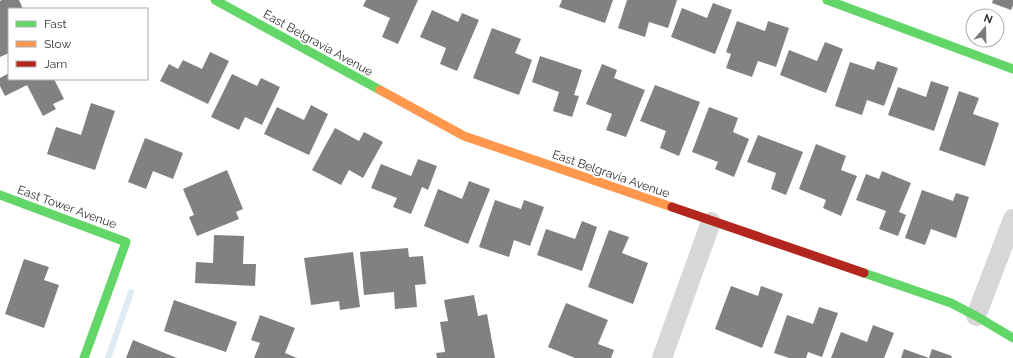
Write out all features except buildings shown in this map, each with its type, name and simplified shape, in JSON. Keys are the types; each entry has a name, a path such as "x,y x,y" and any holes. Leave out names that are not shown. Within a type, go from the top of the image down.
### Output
{"street":[{"name":"East Belgravia Avenue","path":"216,0 464,136 711,222 951,303 1013,338"},
{"path":"827,0 1013,69"},
{"name":"East Tower Avenue","path":"0,195 126,242 84,358"},
{"path":"976,316 1013,219"},
{"path":"662,358 711,222"}],"waterway":[{"path":"108,358 131,292"}],"traffic: fast":[{"path":"215,0 380,90"},
{"path":"827,0 1013,69"},
{"path":"0,195 126,242 84,358"},
{"path":"864,273 951,303 1013,338"}],"traffic: slow":[{"path":"380,90 464,136 672,207"}],"traffic: jam":[{"path":"672,207 864,273"}]}
